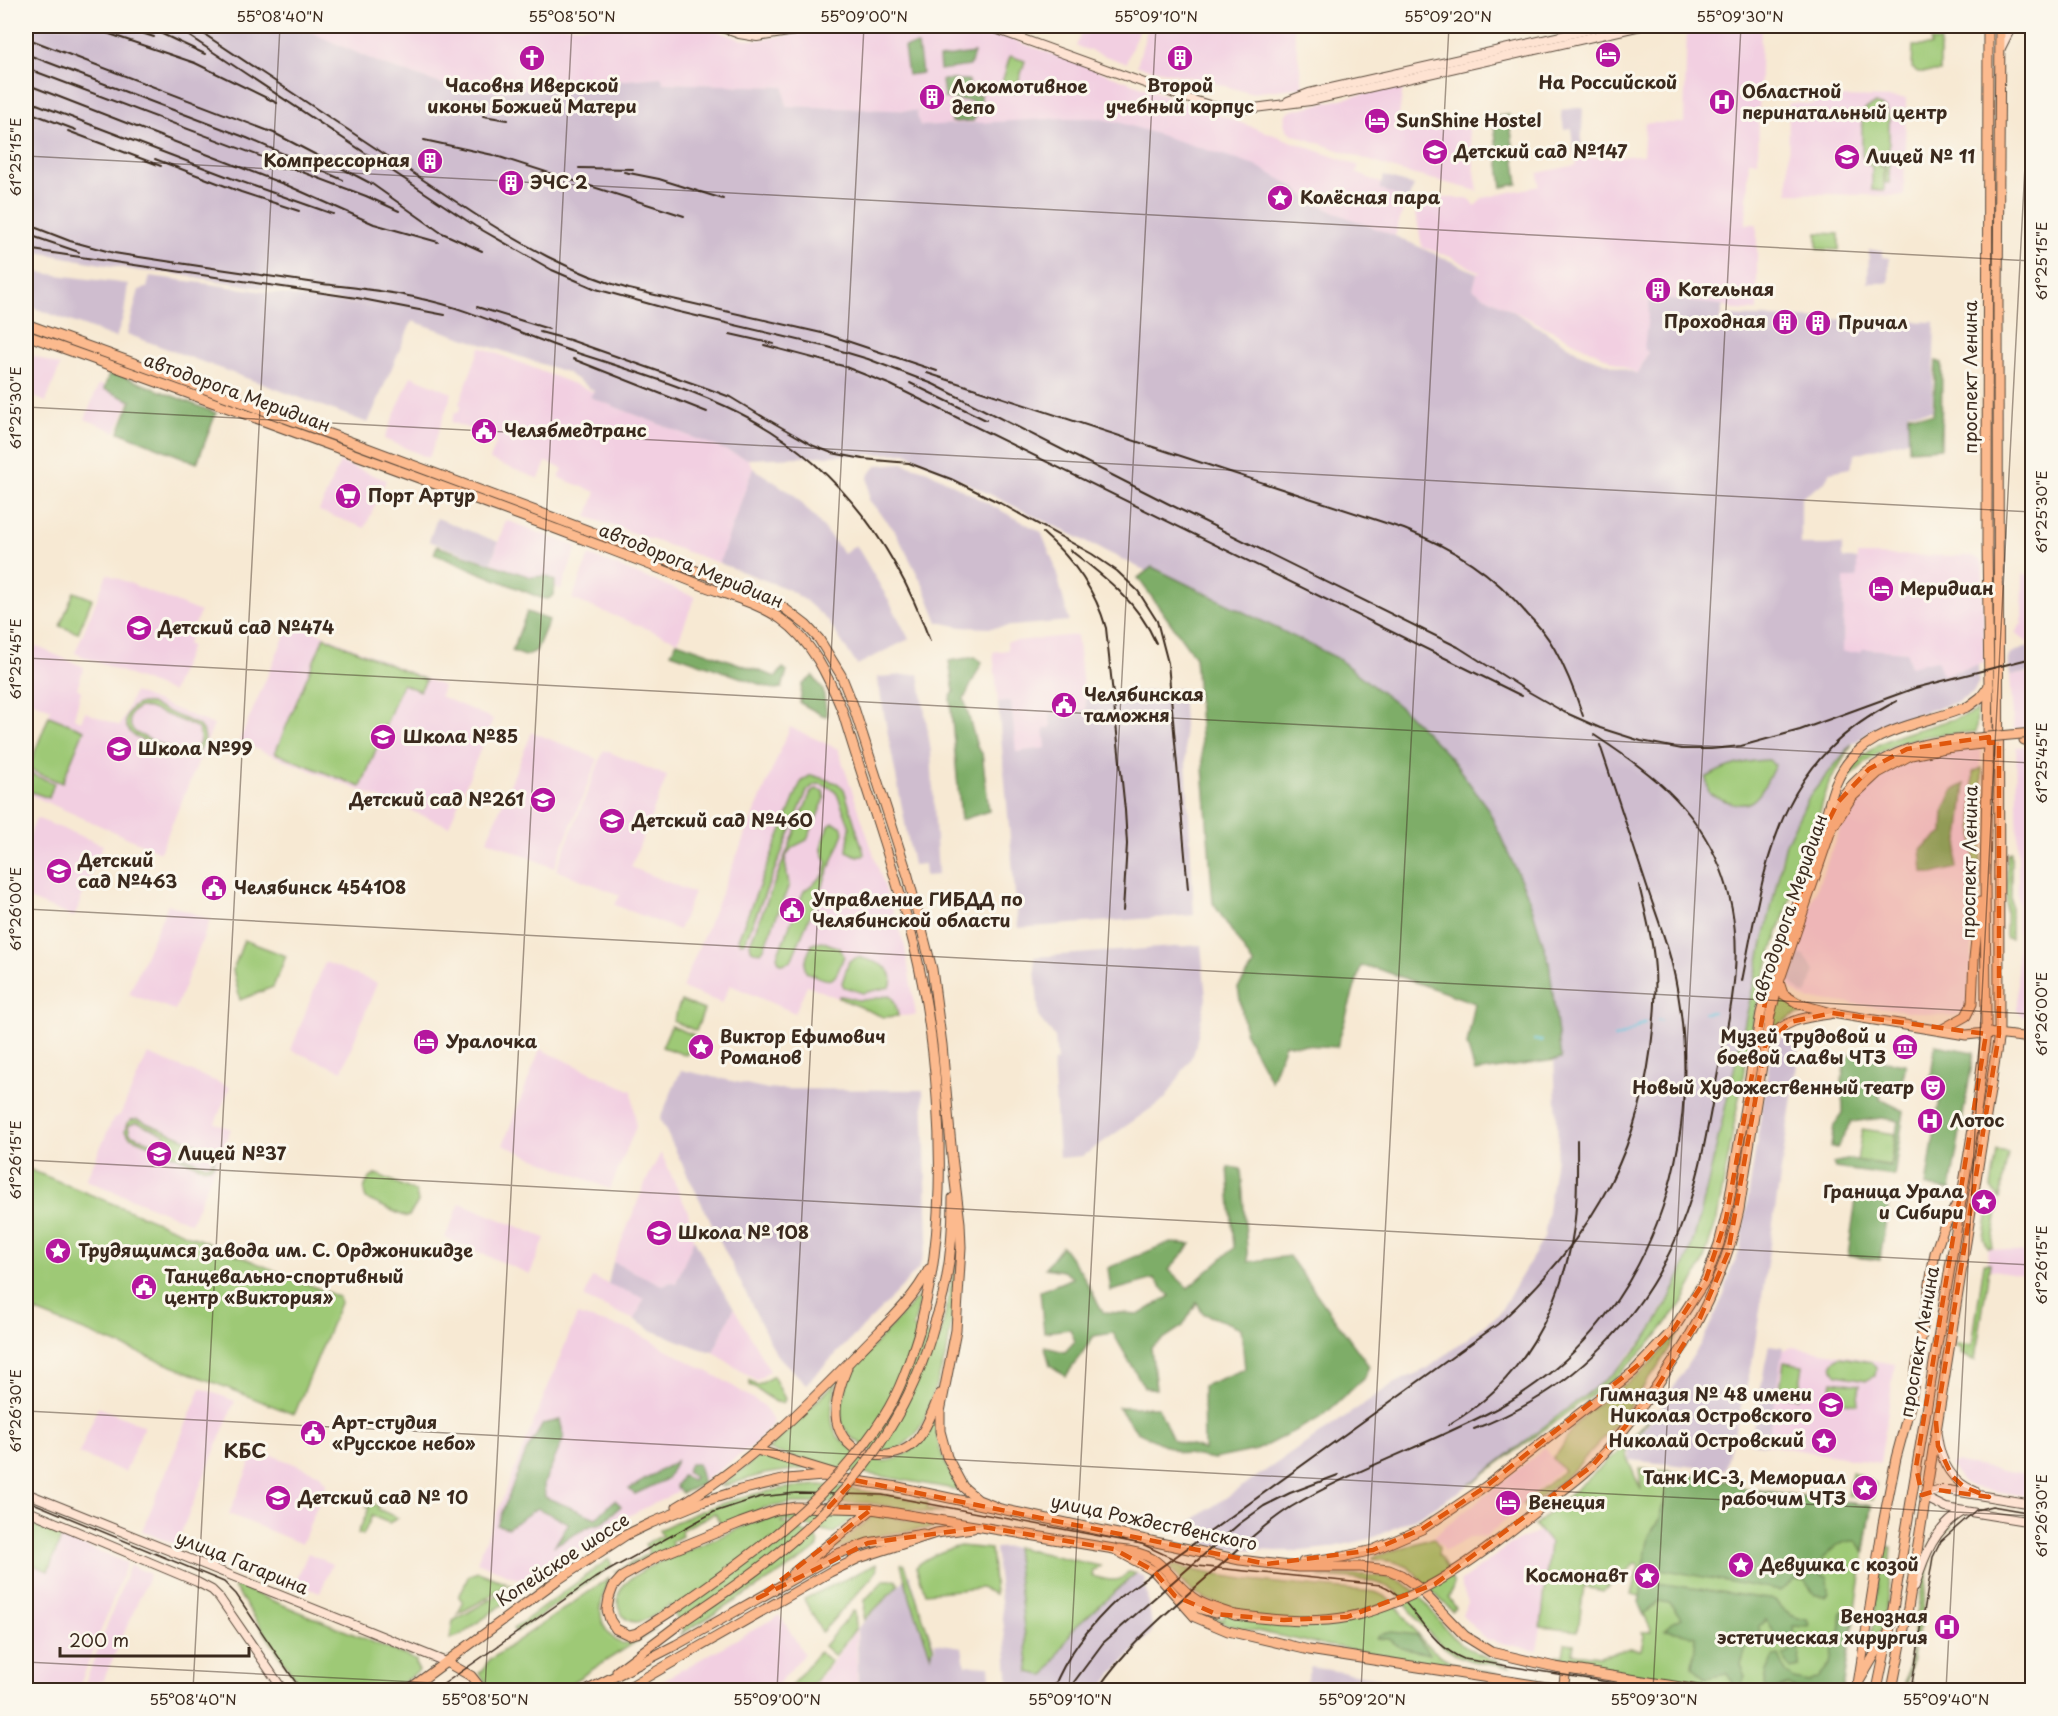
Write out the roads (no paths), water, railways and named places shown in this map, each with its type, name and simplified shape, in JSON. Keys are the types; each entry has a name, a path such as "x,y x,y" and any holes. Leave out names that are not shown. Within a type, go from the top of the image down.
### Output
{"main road":[{"path":"717,26 739,34 757,37 826,26"},
{"path":"987,26 1184,97 1213,106 1246,109 1310,101 1605,26"},
{"path":"1512,51 1641,26"},
{"name":"проспект Ленина","path":"1877,1690 1890,1627 1977,1105 1986,1033 1985,876 1989,686 1988,26"},
{"name":"проспект Ленина","path":"1892,1690 1908,1608 1924,1495 1999,1034 2000,26"},
{"path":"2000,51 2012,26"},
{"name":"автодорога Меридиан","path":"26,324 715,578 780,605 806,625 819,639 841,675 854,705 921,920 937,1003 952,1157"},
{"name":"автодорога Меридиан","path":"26,335 340,448 674,574 768,612 780,618 799,635 815,655 830,680 843,710 915,947 932,1044 935,1083 939,1174 938,1223 934,1259 919,1332 906,1372 884,1417 842,1472 782,1531 676,1608"},
{"path":"1988,554 1999,556"},
{"path":"1818,842 1838,779 1850,760 1863,746 1883,734 1969,706 1981,697 1989,686"},
{"name":"автодорога Меридиан","path":"1114,1549 1136,1551 1157,1560 1192,1598 1235,1615 1284,1620 1347,1617 1390,1605 1435,1584 1534,1513 1592,1466 1623,1433 1652,1395 1685,1344 1717,1283 1732,1240 1739,1210 1770,1016 1779,982 1826,844 1842,810 1862,786 1885,768 1918,753 1945,744 2032,733"},
{"name":"автодорога Меридиан","path":"1268,1564 1355,1555 1373,1550 1422,1529 1485,1487 1610,1390 1647,1358 1673,1330 1706,1279 1719,1244 1726,1219 1761,1013 1773,971 1818,842 1838,802 1852,784 1881,760 1922,744 2030,741"},
{"path":"1940,1030 1966,1016 1972,1004 1974,958 1985,876"},
{"path":"1779,982 1783,994 1793,1001 1832,1013 1966,1035 1986,1033 2032,1038"},
{"path":"1765,1046 1775,1032 1790,1022 1808,1016 1832,1013"},
{"path":"592,1688 768,1562 819,1518 849,1487 872,1458 901,1412 918,1374 942,1304 953,1203 952,1157"},
{"path":"952,1157 960,1223 961,1268 955,1344 939,1419 940,1434 947,1457 966,1491 978,1500 996,1507"},
{"path":"1856,1687 1883,1524 1896,1458 1910,1406 1935,1253 1944,1227 1962,1194"},
{"path":"651,1522 711,1486 757,1450 801,1410 909,1299 923,1280 934,1259"},
{"path":"849,1363 837,1401 837,1424 840,1432 850,1444 867,1455 897,1454 917,1440 928,1422 947,1377"},
{"path":"1936,1422 1938,1446 1952,1476 1964,1486 1989,1497"},
{"path":"757,1450 852,1479"},
{"path":"1916,1467 1917,1484 1924,1495 1936,1505 2032,1522"},
{"name":"улица Рождественского","path":"787,1479 822,1476 852,1479 996,1507 1214,1556 1298,1567 1360,1567 1389,1570 1419,1587 1465,1636 1477,1645 1501,1655 1566,1669 1699,1690"},
{"name":"Копейское шоссе","path":"408,1690 578,1566 626,1535 651,1522 702,1502 787,1479"},
{"path":"1909,1510 1913,1501 1938,1490 2032,1504"},
{"name":"улица Гагарина","path":"26,1492 446,1662"},
{"name":"улица Рождественского","path":"676,1608 637,1633 629,1635 616,1629 607,1610 613,1587 622,1577 659,1556 740,1523 776,1510 796,1507 872,1509 1114,1549 1154,1571 1175,1596 1200,1620 1228,1631 1309,1650 1564,1690"},
{"path":"758,1598 800,1568 872,1509"},
{"name":"улица Гагарина","path":"26,1510 205,1585 219,1597 283,1690"},
{"path":"1908,1608 1920,1569 1933,1540 1955,1517 1965,1511"},
{"path":"592,1688 676,1645 837,1554 868,1543 910,1535 984,1527"},
{"path":"624,1690 830,1572 859,1558 936,1533"},
{"path":"155,1564 162,1548"},
{"path":"1175,1596 1216,1614 1235,1615"},
{"path":"1856,1687 1890,1627"},
{"path":"446,1662 471,1676 482,1690"},
{"path":"1564,1690 1566,1669"}],"waterway":[{"path":"1704,1013 1713,1012"},
{"path":"1614,1037 1623,1035 1646,1022"},
{"path":"1534,1040 1542,1041"}],"tram line":[{"path":"435,1690 595,1578 714,1512 760,1497 796,1493 882,1495 1142,1544 1176,1560 1197,1566 1381,1585 1402,1599 1429,1632 1450,1652 1464,1659 1657,1690"},
{"path":"26,1500 224,1582 236,1594 301,1690"},
{"path":"1911,1690 1933,1557 1941,1541 1976,1510 1992,1506 2032,1513"},
{"path":"439,1689 449,1687 463,1690"}],"railway":[{"path":"86,26 195,63 277,103"},
{"path":"120,26 154,37"},
{"path":"145,26 205,54"},
{"path":"174,26 475,226 552,270 596,289 675,311 828,347 868,359 933,384 1458,647 1564,712 1600,728 1641,741 1682,749 1741,746 1800,730 1915,688 2032,658"},
{"path":"192,26 473,213 529,247 568,266 629,289 826,334 937,371"},
{"path":"26,38 274,133 372,184 440,232 482,251"},
{"path":"26,54 247,138 343,180"},
{"path":"26,68 366,196 399,211"},
{"path":"26,84 291,187 374,224 438,242"},
{"path":"26,100 333,214"},
{"path":"26,111 76,130"},
{"path":"483,116 508,120"},
{"path":"68,131 161,166"},
{"path":"424,140 493,155 684,216"},
{"path":"155,159 241,192 299,211"},
{"path":"579,168 633,169"},
{"path":"624,172 659,179 723,199"},
{"path":"26,224 70,241 114,253 385,292 440,303 562,348 665,382 725,406 762,425 795,448 825,473 852,502 876,533 896,567 915,603 930,641"},
{"path":"26,234 79,252"},
{"path":"26,249 357,298 445,315"},
{"path":"477,307 549,329"},
{"path":"540,332 570,340 730,397 763,417"},
{"path":"730,334 774,344"},
{"path":"764,345 843,366 891,385 1522,696"},
{"path":"573,359 707,412"},
{"path":"927,373 1404,529 1440,545 1472,563 1501,586 1542,630 1562,664 1583,716"},
{"path":"910,383 986,420"},
{"path":"760,415 814,446 832,453 863,459 909,463 951,479 1000,503 1092,554 1117,571 1138,591 1157,621 1168,663 1188,889"},
{"path":"1043,533 1064,553 1082,576 1096,600 1106,628 1125,810 1127,844 1123,911"},
{"path":"1070,550 1119,591 1140,615 1156,643"},
{"path":"1742,981 1769,856 1783,819 1801,785 1825,754 1856,726 1897,701"},
{"path":"1474,1429 1544,1394 1576,1371 1630,1316 1652,1284 1671,1249 1692,1196 1705,1143 1729,1019 1736,944 1729,893 1720,867 1697,825 1668,791 1633,762 1594,735"},
{"path":"1097,1690 1109,1673 1152,1627 1271,1522 1291,1507 1339,1481 1488,1413 1545,1377 1592,1332 1630,1280 1657,1222 1675,1160 1684,1095 1683,1030 1672,964 1600,745"},
{"path":"1053,1690 1065,1664 1081,1640 1121,1596 1498,1324 1529,1294 1580,1233 1619,1165 1644,1089 1654,1023 1655,963 1639,885"},
{"path":"1448,1425 1474,1408 1496,1389 1534,1341 1548,1315 1568,1257 1574,1227 1577,1195 1577,1140"},
{"path":"1068,1690 1103,1643 1239,1524 1264,1506 1290,1493 1338,1475"}],"place":[{"name":"На Российской","path":"1608,55"},
{"name":"Часовня Иверской иконы Божией Матери","path":"532,58"},
{"name":"Второй учебный корпус","path":"1180,58"},
{"name":"Локомотивное депо","path":"932,97"},
{"name":"Областной перинатальный центр","path":"1722,102"},
{"name":"SunShine Hostel","path":"1377,121"},
{"name":"Детский сад №147","path":"1435,152"},
{"name":"Лицей № 11","path":"1847,157"},
{"name":"Компрессорная","path":"430,161"},
{"name":"ЭЧС 2","path":"511,183"},
{"name":"Колёсная пара","path":"1280,198"},
{"name":"Котельная","path":"1658,290"},
{"name":"Проходная","path":"1785,322"},
{"name":"Причал","path":"1818,323"},
{"name":"Челябмедтранс","path":"484,431"},
{"name":"Порт Артур","path":"348,496"},
{"name":"Меридиан","path":"1881,589"},
{"name":"Детский сад №474","path":"139,628"},
{"name":"Челябинская таможня","path":"1064,705"},
{"name":"Школа №85","path":"383,737"},
{"name":"Школа №99","path":"119,749"},
{"name":"Детский сад №261","path":"543,800"},
{"name":"Детский сад №460","path":"612,821"},
{"name":"Детский сад №463","path":"59,871"},
{"name":"Челябинск 454108","path":"214,888"},
{"name":"Управление ГИБДД по Челябинской области","path":"792,910"},
{"name":"Уралочка","path":"426,1042"},
{"name":"Виктор Ефимович Романов","path":"701,1047"},
{"name":"Музей трудовой и боевой славы ЧТЗ","path":"1905,1047"},
{"name":"Новый Художественный театр","path":"1933,1088"},
{"name":"Лотос","path":"1930,1121"},
{"name":"Лицей №37","path":"159,1154"},
{"name":"Граница Урала и Сибири","path":"1984,1202"},
{"name":"Школа № 108","path":"659,1233"},
{"name":"Трудящимся завода им. С. Орджоникидзе","path":"58,1251"},
{"name":"Танцевально-спортивный центр «Виктория»","path":"144,1287"},
{"name":"Гимназия № 48 имени Николая Островского","path":"1831,1405"},
{"name":"Арт-студия «Русское небо»","path":"313,1433"},
{"name":"Николай Островский","path":"1824,1441"},
{"name":"Танк ИС-3, Мемориал рабочим ЧТЗ","path":"1865,1488"},
{"name":"Детский сад № 10","path":"278,1498"},
{"name":"Венеция","path":"1508,1503"},
{"name":"Девушка с козой","path":"1741,1565"},
{"name":"Космонавт","path":"1647,1576"},
{"name":"Венозная эстетическая хирургия","path":"1947,1627"}],"district":[{"name":"КБС","path":"245,1451"}]}
